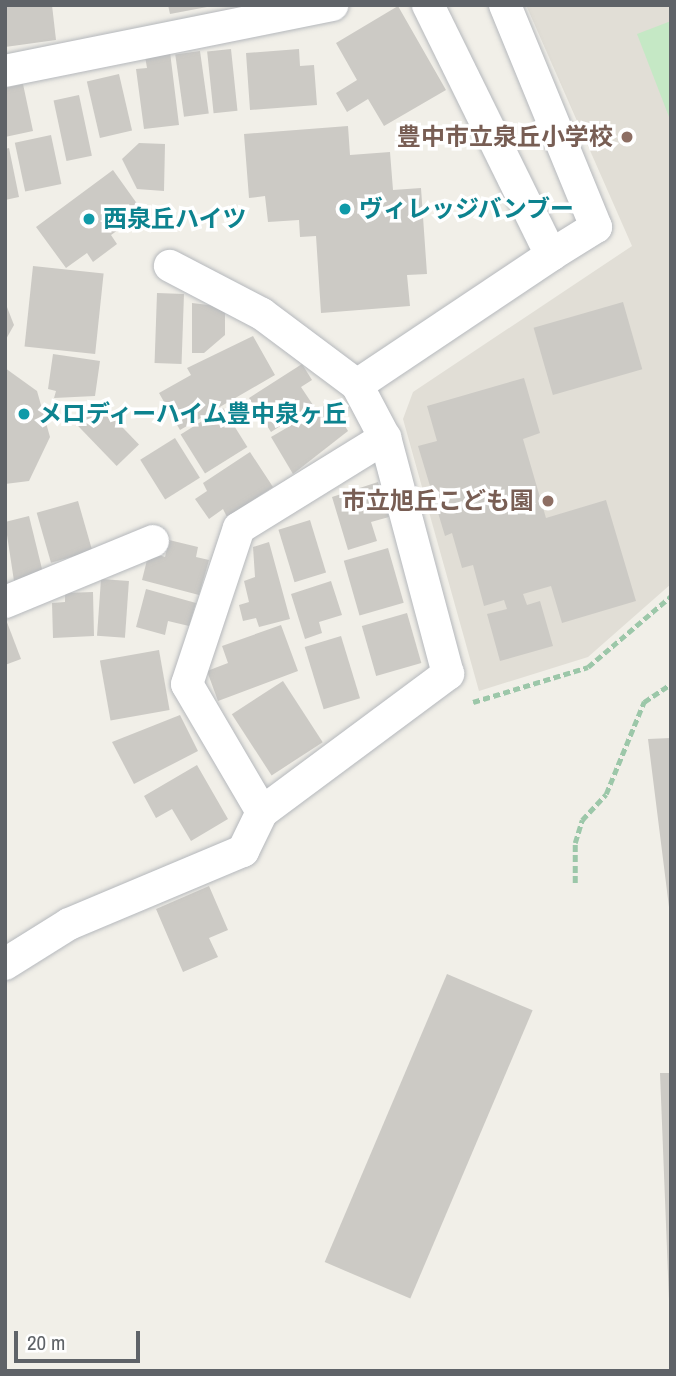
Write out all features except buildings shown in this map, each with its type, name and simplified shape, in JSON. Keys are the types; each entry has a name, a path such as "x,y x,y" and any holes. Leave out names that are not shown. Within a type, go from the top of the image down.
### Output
{"street":[{"path":"5,71 332,5"},
{"path":"428,5 551,255"},
{"path":"357,385 596,227 505,5"},
{"path":"5,964 69,924 243,851 262,812 448,674 385,438 357,385 262,314 170,266"},
{"path":"262,812 187,684 239,528 385,438"},
{"path":"5,602 153,541"}],"path":[{"path":"464,706 588,667 671,596"},
{"path":"575,883 582,820 606,794 644,702 671,684"}],"shaded area":[{"name":"市立旭丘こども園","path":"526,5 671,5 671,584 588,657 479,691 403,419 413,392 632,246"}],"green space":[{"path":"671,21 671,122 637,34"}],"place":[{"name":"豊中市立泉丘小学校","path":"627,137"},
{"name":"ヴィレッジバンブー","path":"345,209"},
{"name":"西泉丘ハイツ","path":"89,219"},
{"name":"メロディーハイム豊中泉ヶ丘","path":"24,414"},
{"name":"市立旭丘こども園","path":"548,501"}]}
